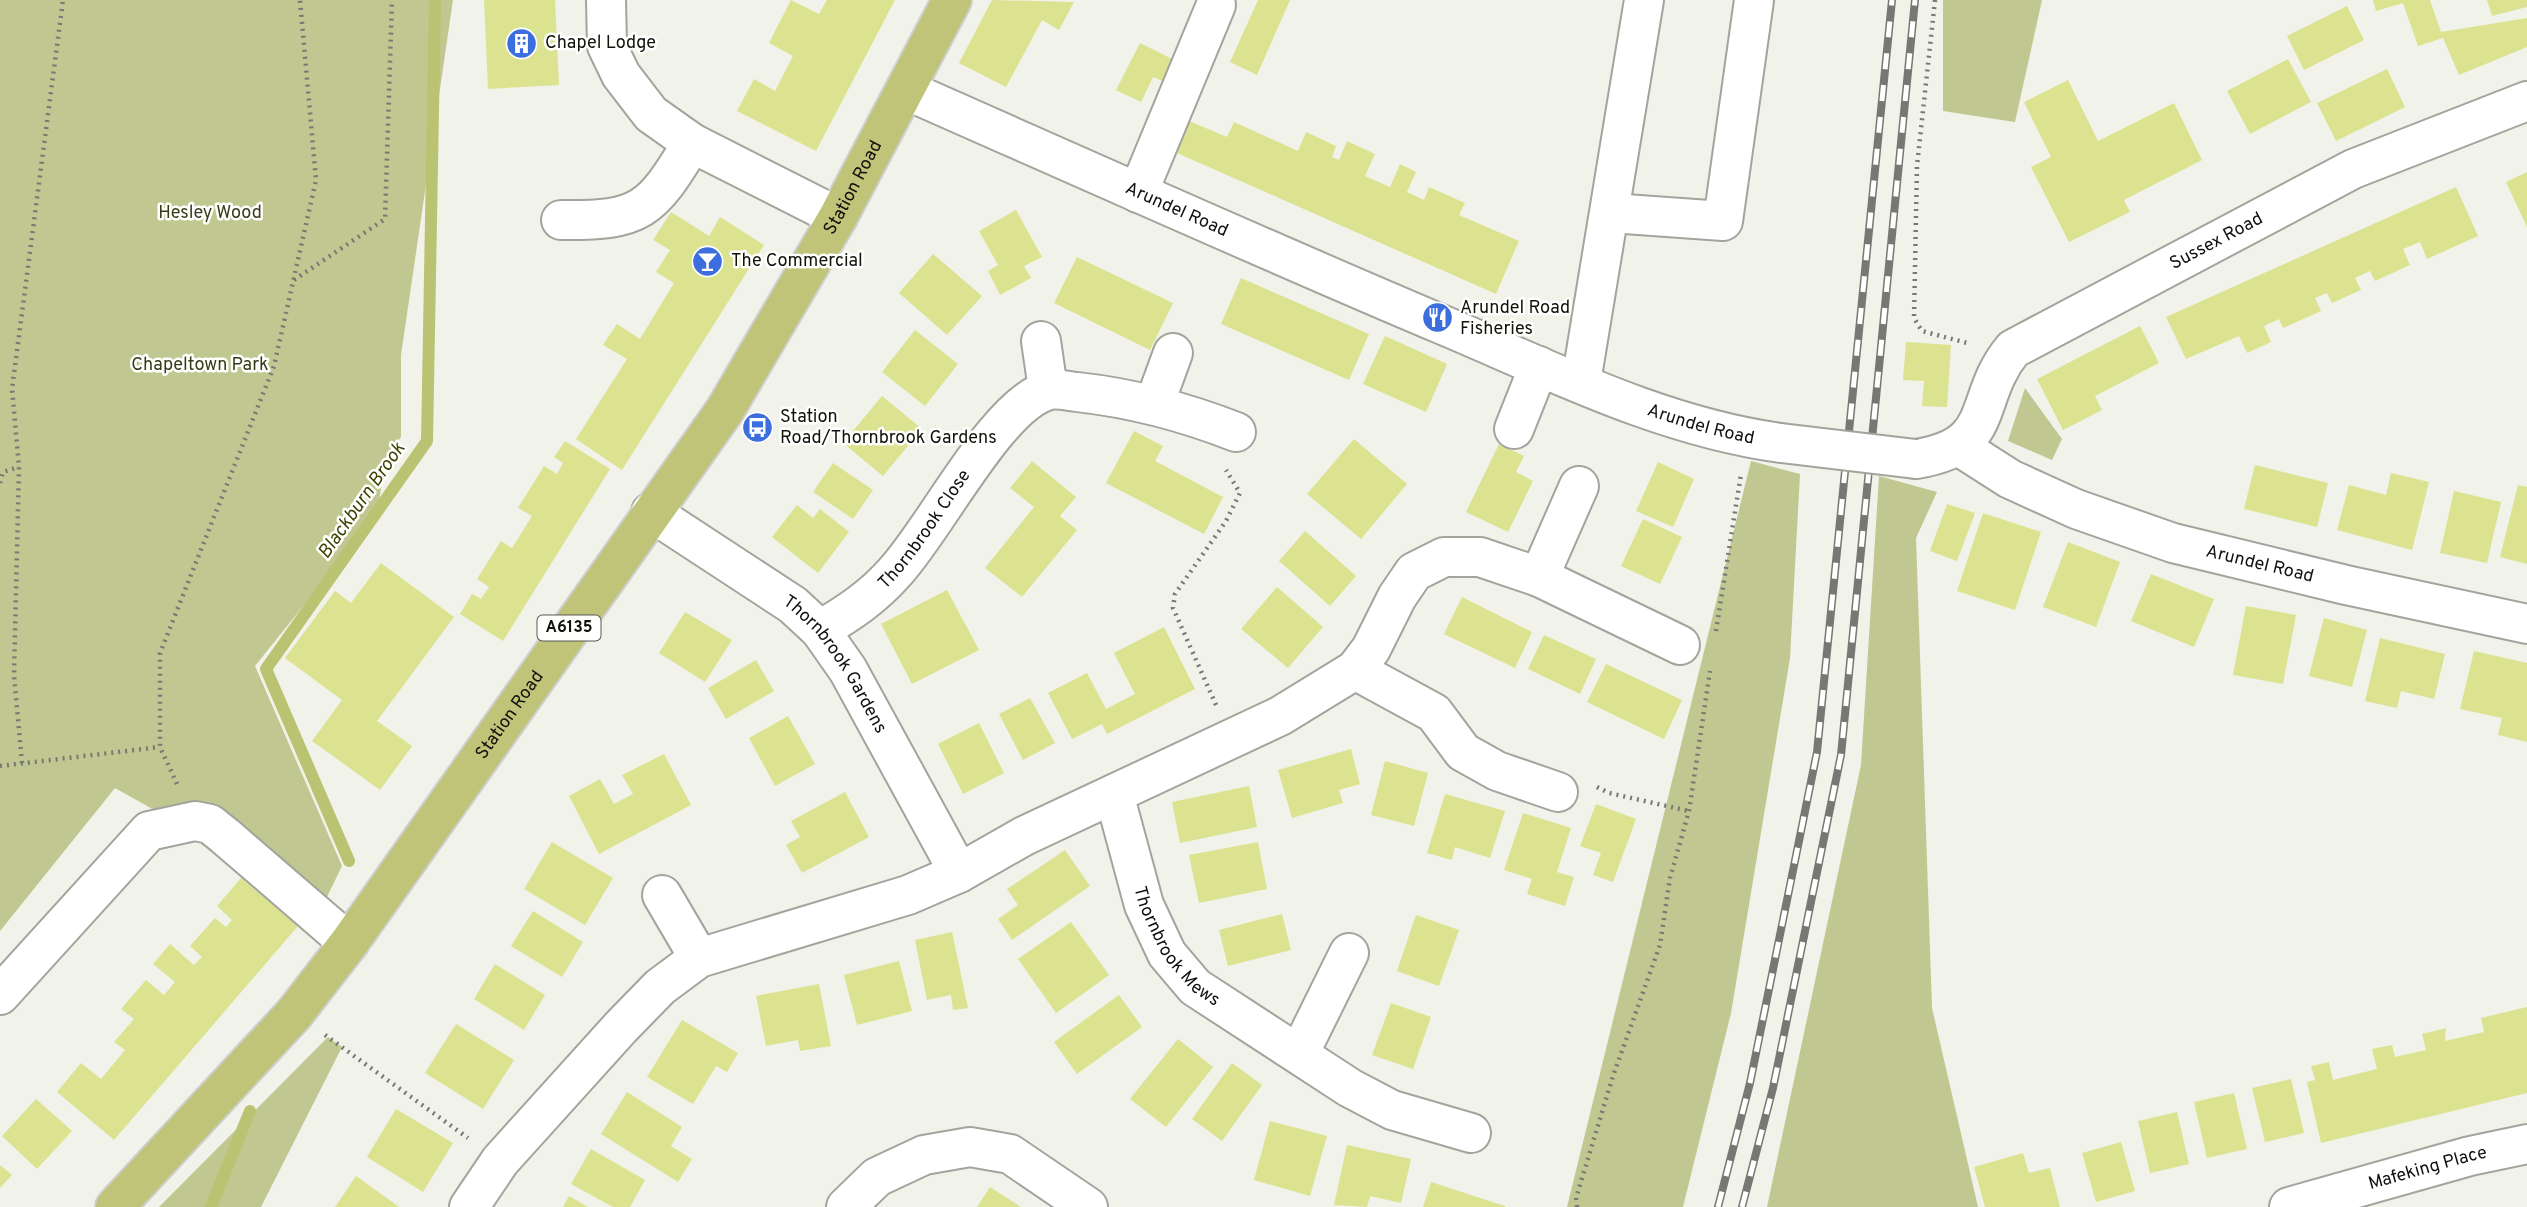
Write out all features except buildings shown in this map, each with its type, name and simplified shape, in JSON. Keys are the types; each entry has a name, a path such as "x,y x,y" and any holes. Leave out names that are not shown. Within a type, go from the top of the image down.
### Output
{"main road":[{"name":"Station Road","path":"115,1207 295,1014 349,943 725,410 838,217 952,0"}],"street":[{"path":"607,0 607,46 621,75 651,114 692,143 838,217"},
{"path":"1581,382 1644,0"},
{"path":"1611,213 1723,221 1754,0"},
{"path":"1138,193 1216,5"},
{"name":"Arundel Road","path":"906,90 1539,366 1696,426 1763,441 1916,458 1942,455 1960,447 2010,479 2076,509 2173,543 2346,585 2527,624"},
{"name":"Sussex Road","path":"1960,447 1979,426 2000,365 2013,349 2353,169 2527,101"},
{"path":"561,220 605,220 639,211 667,185 692,143"},
{"path":"1041,341 1048,389 1154,405 1198,417 1236,432"},
{"path":"1154,405 1172,353"},
{"path":"1514,429 1539,366"},
{"name":"Thornbrook Close","path":"820,630 862,606 896,572 930,529 973,463 1020,404 1048,389"},
{"path":"1539,577 1579,486"},
{"name":"Thornbrook Gardens","path":"651,513 793,605 820,630 848,670 959,873"},
{"path":"469,1207 500,1161 621,1027 660,987 699,958 859,911 959,873 1024,836 1280,716 1354,670 1371,649 1397,597 1414,572 1444,558 1480,557 1539,577 1702,650"},
{"path":"1354,670 1434,713 1463,752 1497,771 1558,792"},
{"name":"Thornbrook Mews","path":"1114,794 1144,905 1167,954 1195,987 1300,1052 1350,1088 1392,1110 1471,1133"},
{"path":"0,995 149,831 195,821 209,824 349,943"},
{"path":"662,895 699,958"},
{"path":"1300,1052 1349,953"},
{"name":"Mafeking Place","path":"2289,1207 2470,1156 2527,1144"},
{"path":"846,1207 877,1177 925,1155 970,1147 1010,1154 1088,1207"}],"path":[{"path":"22,763 14,676 19,467 12,389 63,0"},
{"path":"209,824 180,791 160,747 160,653 274,366 316,180 300,0"},
{"path":"293,281 385,219 392,0"},
{"path":"1935,0 1917,166 1914,318 1922,331 1968,341 2000,365"},
{"path":"1198,417 1240,493 1226,521 1175,594 1173,608 1231,737"},
{"path":"1577,1207 1576,1199 1613,1076 1660,946 1670,878 1689,811 1702,650 1763,441"},
{"path":"0,483 4,472 19,467"},
{"path":"0,766 160,747"},
{"path":"295,1014 500,1161"}],"green space":[{"name":"Hesley Wood","path":"0,0 453,0 401,355 401,437 386,457 377,514 255,666 342,866 323,905 115,788 0,931"},
{"path":"1943,0 2042,0 2015,122 1943,111"},
{"path":"2025,388 2062,439 2052,460 2008,441"},
{"path":"1751,461 1800,474 1790,658 1731,1013 1683,1207 1567,1207"},
{"path":"1879,476 1937,492 1916,538 1932,1008 1978,1207 1767,1207 1861,765"},
{"path":"328,1037 342,1047 261,1207 159,1207"}],"waterway":[{"name":"Blackburn Brook","path":"349,861 266,669 427,441 435,0"},
{"name":"Blackburn Brook","path":"211,1207 250,1111"}],"railway":[{"path":"1718,1207 1750,1083 1817,752 1892,0"},
{"path":"1742,1207 1773,1088 1841,755 1915,0"}],"place":[{"name":"Chapel Lodge","path":"522,43"},
{"name":"The Commercial","path":"708,261"},
{"name":"Arundel Road Fisheries","path":"1437,318"},
{"name":"Station Road/Thornbrook Gardens","path":"757,427"}],"park label":[{"name":"Chapeltown Park","path":"200,365"}]}
